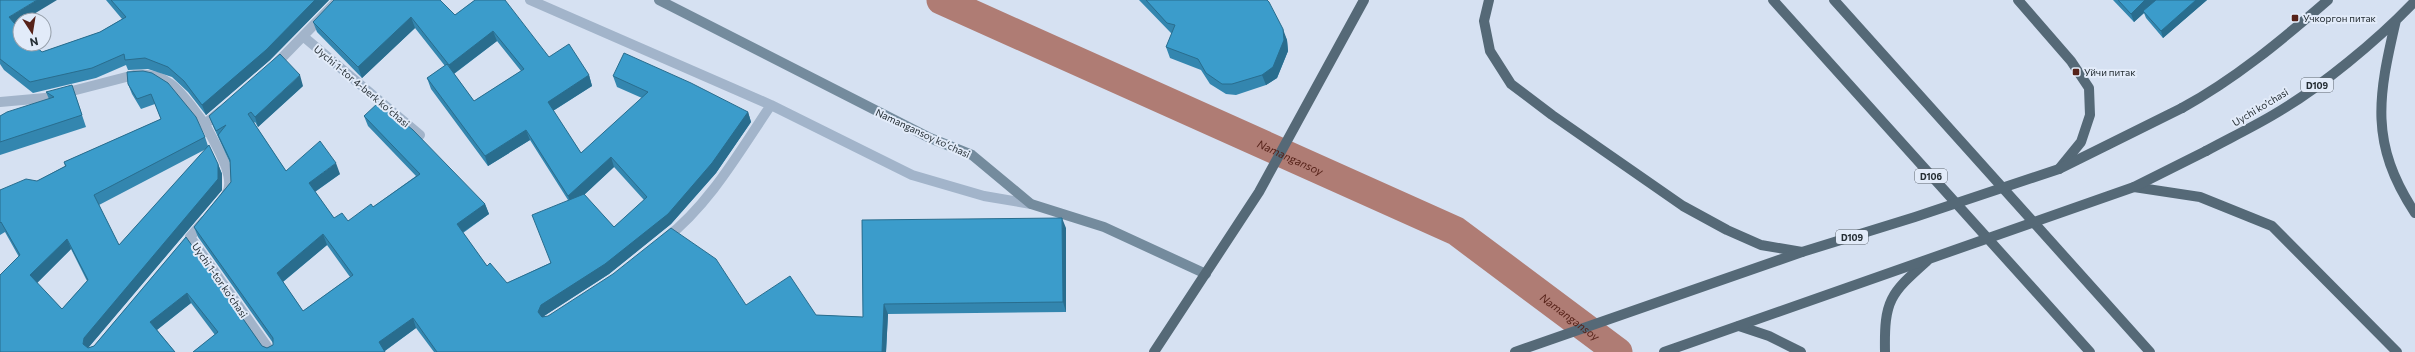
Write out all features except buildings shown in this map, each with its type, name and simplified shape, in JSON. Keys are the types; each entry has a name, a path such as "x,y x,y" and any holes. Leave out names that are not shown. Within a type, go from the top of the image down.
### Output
{"main road":[{"path":"1154,352 1259,192 1364,0"},
{"path":"1489,0 1484,21 1490,52 1511,84 1552,115 1683,206 1727,230 1761,244 1802,252"},
{"name":"D106","path":"1773,0 2090,352"},
{"path":"1834,0 2150,352"},
{"path":"2018,0 2071,61 2089,88 2090,115 2080,142 2059,169"},
{"name":"D109","path":"1515,352 1802,252 1915,218 2059,169 2209,93 2279,42 2328,0"},
{"name":"Uychi ko’chasi","path":"2134,187 2274,115 2315,87 2396,20 2415,1"},
{"path":"2396,20 2383,75 2380,120 2384,145 2394,176 2415,213"},
{"path":"2134,187 2200,197 2272,226 2397,352"},
{"name":"D109","path":"1664,352 1927,261 2134,187"},
{"path":"1885,352 1884,328 1889,301 1903,282 1927,261"},
{"path":"1739,326 1769,336 1801,352"}],"street":[{"path":"265,74 304,37 338,0"},
{"path":"530,0 771,105 912,176 984,196 1031,204"},
{"name":"Namangansoy koʻchasi","path":"659,0 930,138 972,155 1031,204 1104,227 1206,274"},
{"name":"Uychi 1-tor 4-berk koʻchasi","path":"304,37 420,135"},
{"path":"0,102 45,98 134,75 147,74 160,76 171,83 205,124 228,174 228,192 219,204"},
{"path":"205,124 229,104"},
{"path":"659,244 687,220 703,203 771,105"},
{"name":"Uychi 1-tor koʻchasi","path":"209,215 188,240 271,352"}],"waterway":[{"name":"Namangansoy","path":"941,0 1456,231 1618,352"}],"place":[{"name":"Учкоргон питак","path":"2295,18"},
{"name":"Уйчи питак","path":"2076,72"}]}
